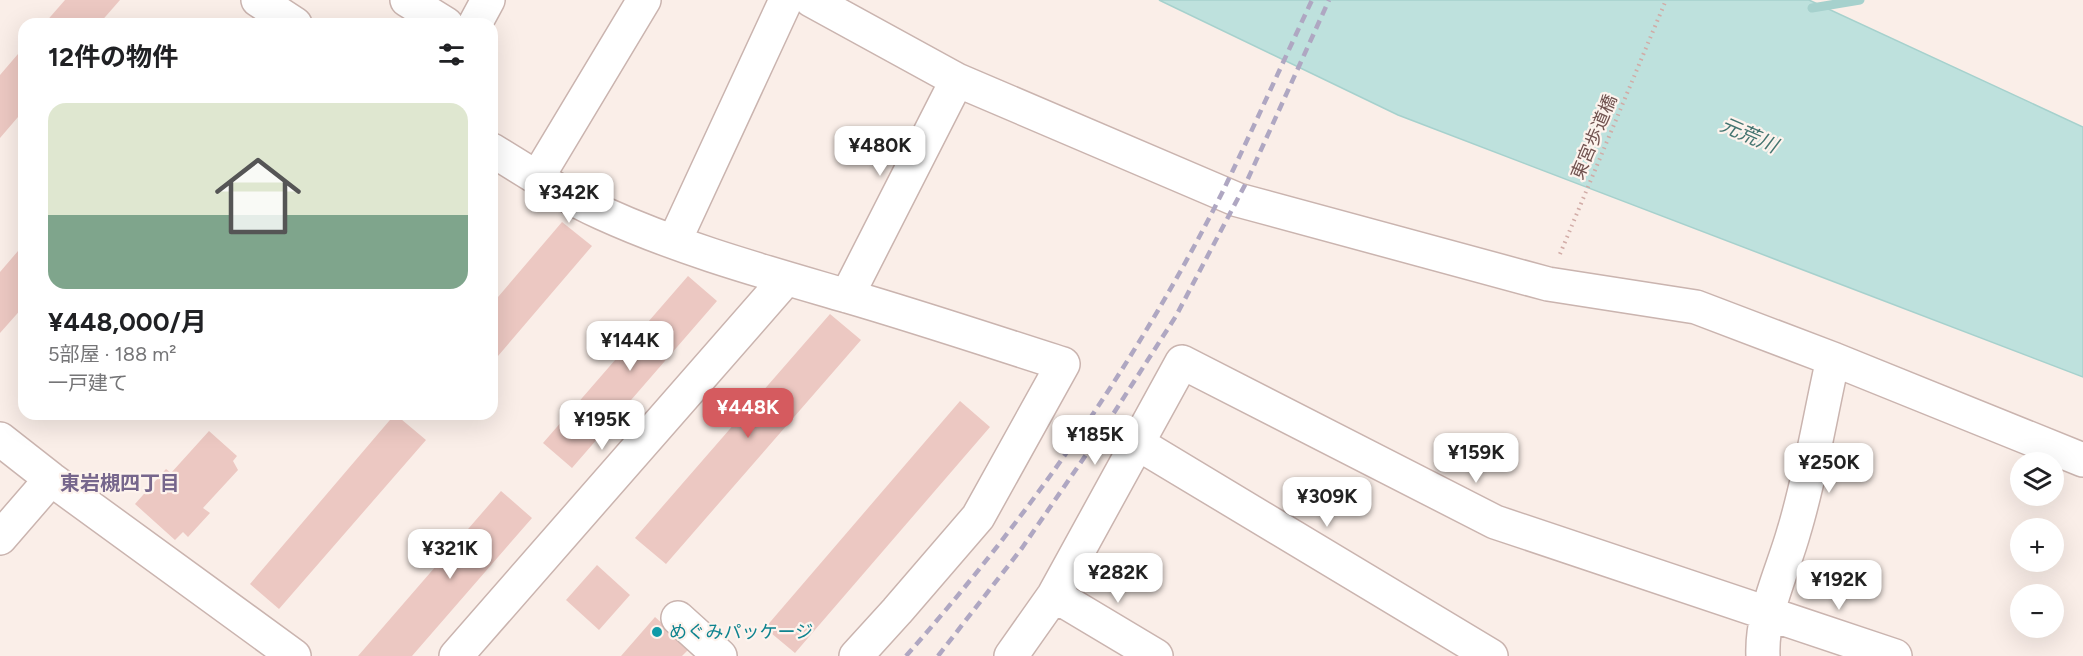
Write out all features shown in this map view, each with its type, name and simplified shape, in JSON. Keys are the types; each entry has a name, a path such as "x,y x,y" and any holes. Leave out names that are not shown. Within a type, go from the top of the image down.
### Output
{"street":[{"path":"258,0 286,18"},
{"path":"407,0 436,18"},
{"path":"478,18 488,0"},
{"path":"537,178 644,0"},
{"path":"674,242 786,0"},
{"path":"811,0 957,80 1238,200 1548,285 1696,308 1833,359 2083,460"},
{"path":"847,296 957,80"},
{"path":"498,154 602,213 674,242 1063,364 978,517 856,656"},
{"path":"456,656 786,279"},
{"path":"1763,656 1762,645 1768,614 1795,529 1833,359"},
{"path":"1011,656 1054,595 1182,362 1495,522 1895,656"},
{"path":"0,439 51,479 294,656"},
{"path":"1137,443 1491,656"},
{"path":"0,538 51,479"},
{"path":"1054,595 1156,656"},
{"path":"678,618 720,656"}],"path":[{"name":"東宮歩道橋","path":"1548,285 1666,0"}],"water":[{"name":"元荒川","path":"1159,0 1809,0 2083,127 2083,377 1398,115"}],"building":[{"path":"65,0 120,0 104,18 49,18"},
{"path":"18,54 18,117 0,138 0,75"},
{"path":"562,222 592,246 498,356 498,297"},
{"path":"18,251 18,313 0,333 0,272"},
{"path":"688,276 717,301 572,468 543,443"},
{"path":"830,314 861,340 666,564 635,538"},
{"path":"960,401 990,427 795,653 765,628"},
{"path":"390,420 402,420 426,440 279,609 250,584"},
{"path":"209,431 237,456 233,461 238,470 203,508 210,513 188,537 183,532 175,540 135,504 166,469 171,473"},
{"path":"501,491 532,518 412,656 358,656"},
{"path":"597,565 630,595 599,630 566,600"},
{"name":"めぐみパッケージ","path":"655,617 690,648 682,656 621,656"}],"waterway":[{"path":"1812,8 1860,0"}],"railway":[{"path":"906,656 996,548 1079,435 1118,376 1155,316 1222,193 1312,0"},
{"path":"938,656 1022,548 1101,433 1176,316 1246,183 1329,0"}],"place":[{"name":"めぐみパッケージ","path":"657,632"}],"district":[{"name":"東岩槻四丁目","path":"120,483"}]}
